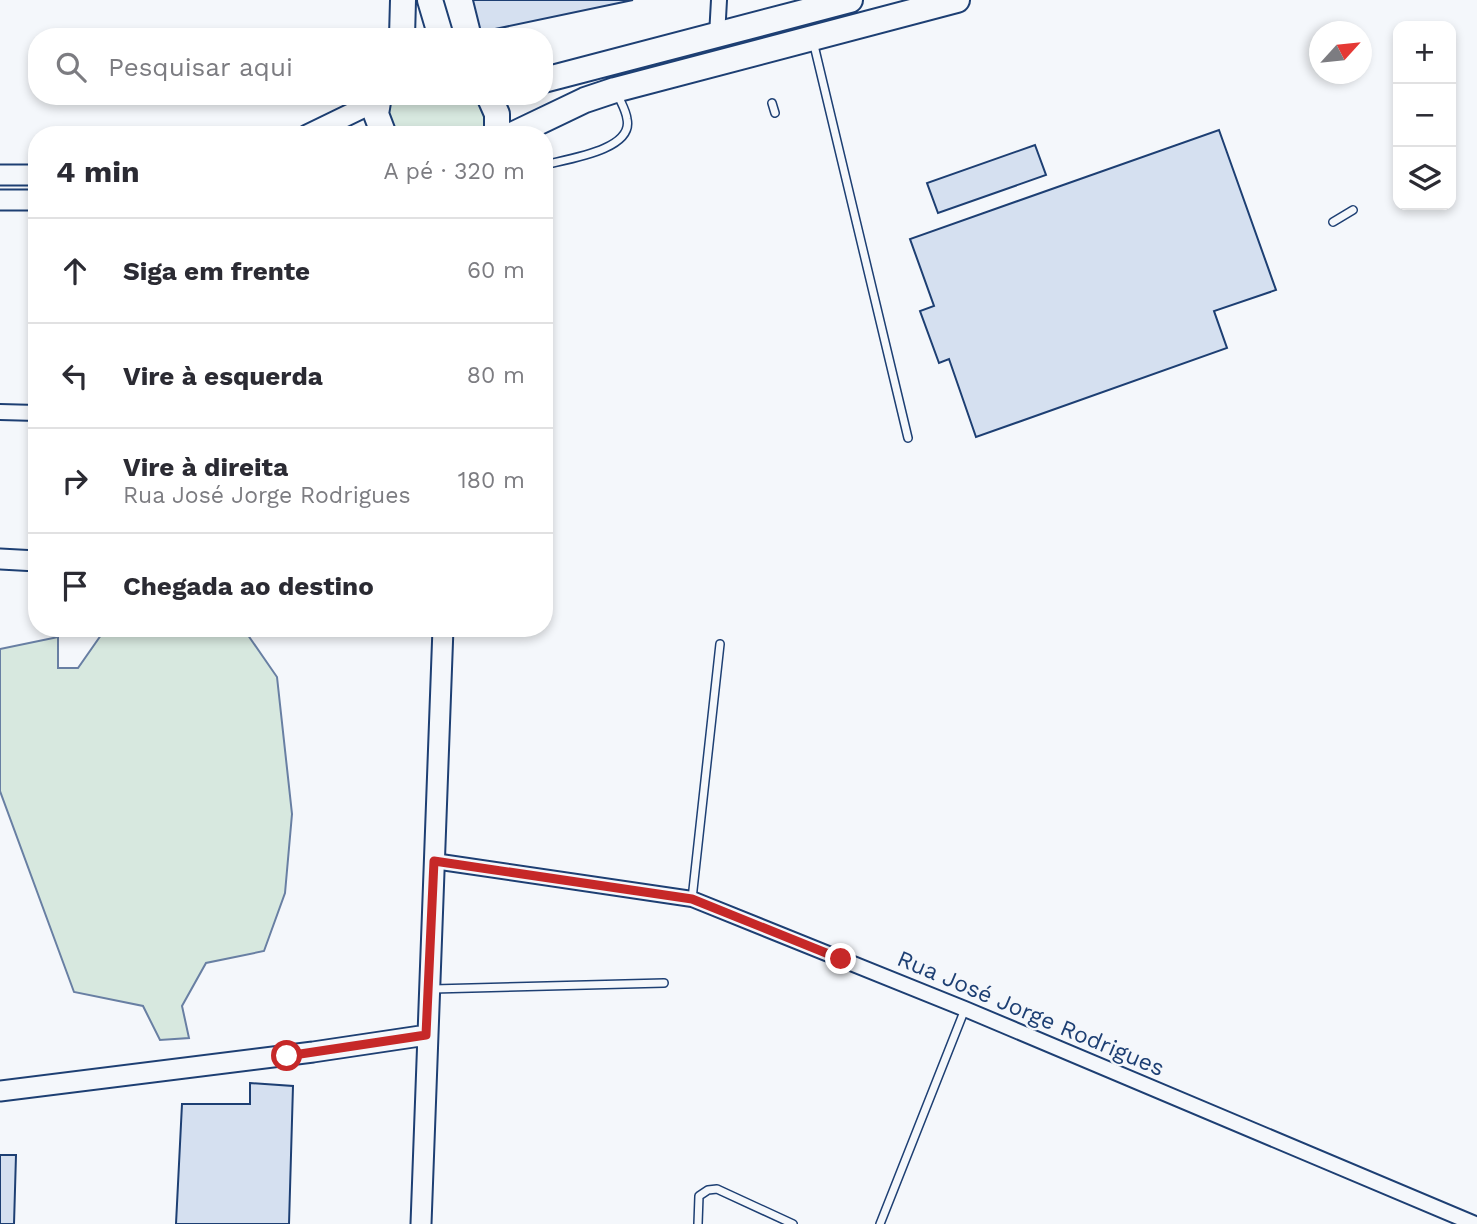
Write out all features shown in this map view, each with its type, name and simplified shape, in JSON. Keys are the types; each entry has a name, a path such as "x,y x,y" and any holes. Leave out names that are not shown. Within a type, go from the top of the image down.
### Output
{"highway":[{"path":"402,28 404,0"},
{"path":"430,0 438,28"},
{"path":"553,78 850,0"},
{"path":"531,126 585,100 615,90 957,0"},
{"path":"377,105 376,114 381,126"},
{"path":"493,105 497,114 496,126"}],"main road":[{"path":"324,126 365,105"},
{"path":"0,175 28,175"},
{"path":"0,200 28,200"},
{"path":"0,559 28,561"},
{"path":"421,1224 443,637"},
{"path":"0,1091 313,1052 426,1035"}],"street":[{"path":"717,36 719,0"},
{"path":"0,411 28,413"},
{"name":"Rua José Jorge Rodrigues","path":"434,861 692,899 965,1009 1475,1224"}],"lane":[{"path":"812,37 908,438"},
{"path":"553,163 617,145 626,133 628,121 615,90"},
{"path":"772,103 775,113"},
{"path":"1334,222 1353,210"},
{"path":"692,899 720,644"},
{"path":"428,989 664,983"},
{"path":"880,1224 965,1009"},
{"path":"698,1224 699,1196 708,1190 717,1189 793,1224"}],"shaded area":[{"path":"388,105 482,105 485,126 392,126 387,116"},
{"path":"58,637 58,668 78,668 100,637 249,637 277,677 292,814 285,893 264,951 206,963 182,1006 189,1038 160,1040 143,1006 74,992 0,791 0,649"}],"building":[{"path":"473,0 633,0 500,28 480,28"},
{"path":"1219,130 1276,290 1214,311 1227,348 976,437 949,359 939,363 920,311 934,306 910,239"},
{"path":"1035,145 1046,175 938,213 927,183"},
{"path":"250,1083 293,1086 289,1224 176,1224 182,1104 250,1104"},
{"path":"0,1155 16,1155 14,1224 0,1224"}],"route":[{"path":"287,1056 426,1035 434,861 692,899 841,959"}]}
